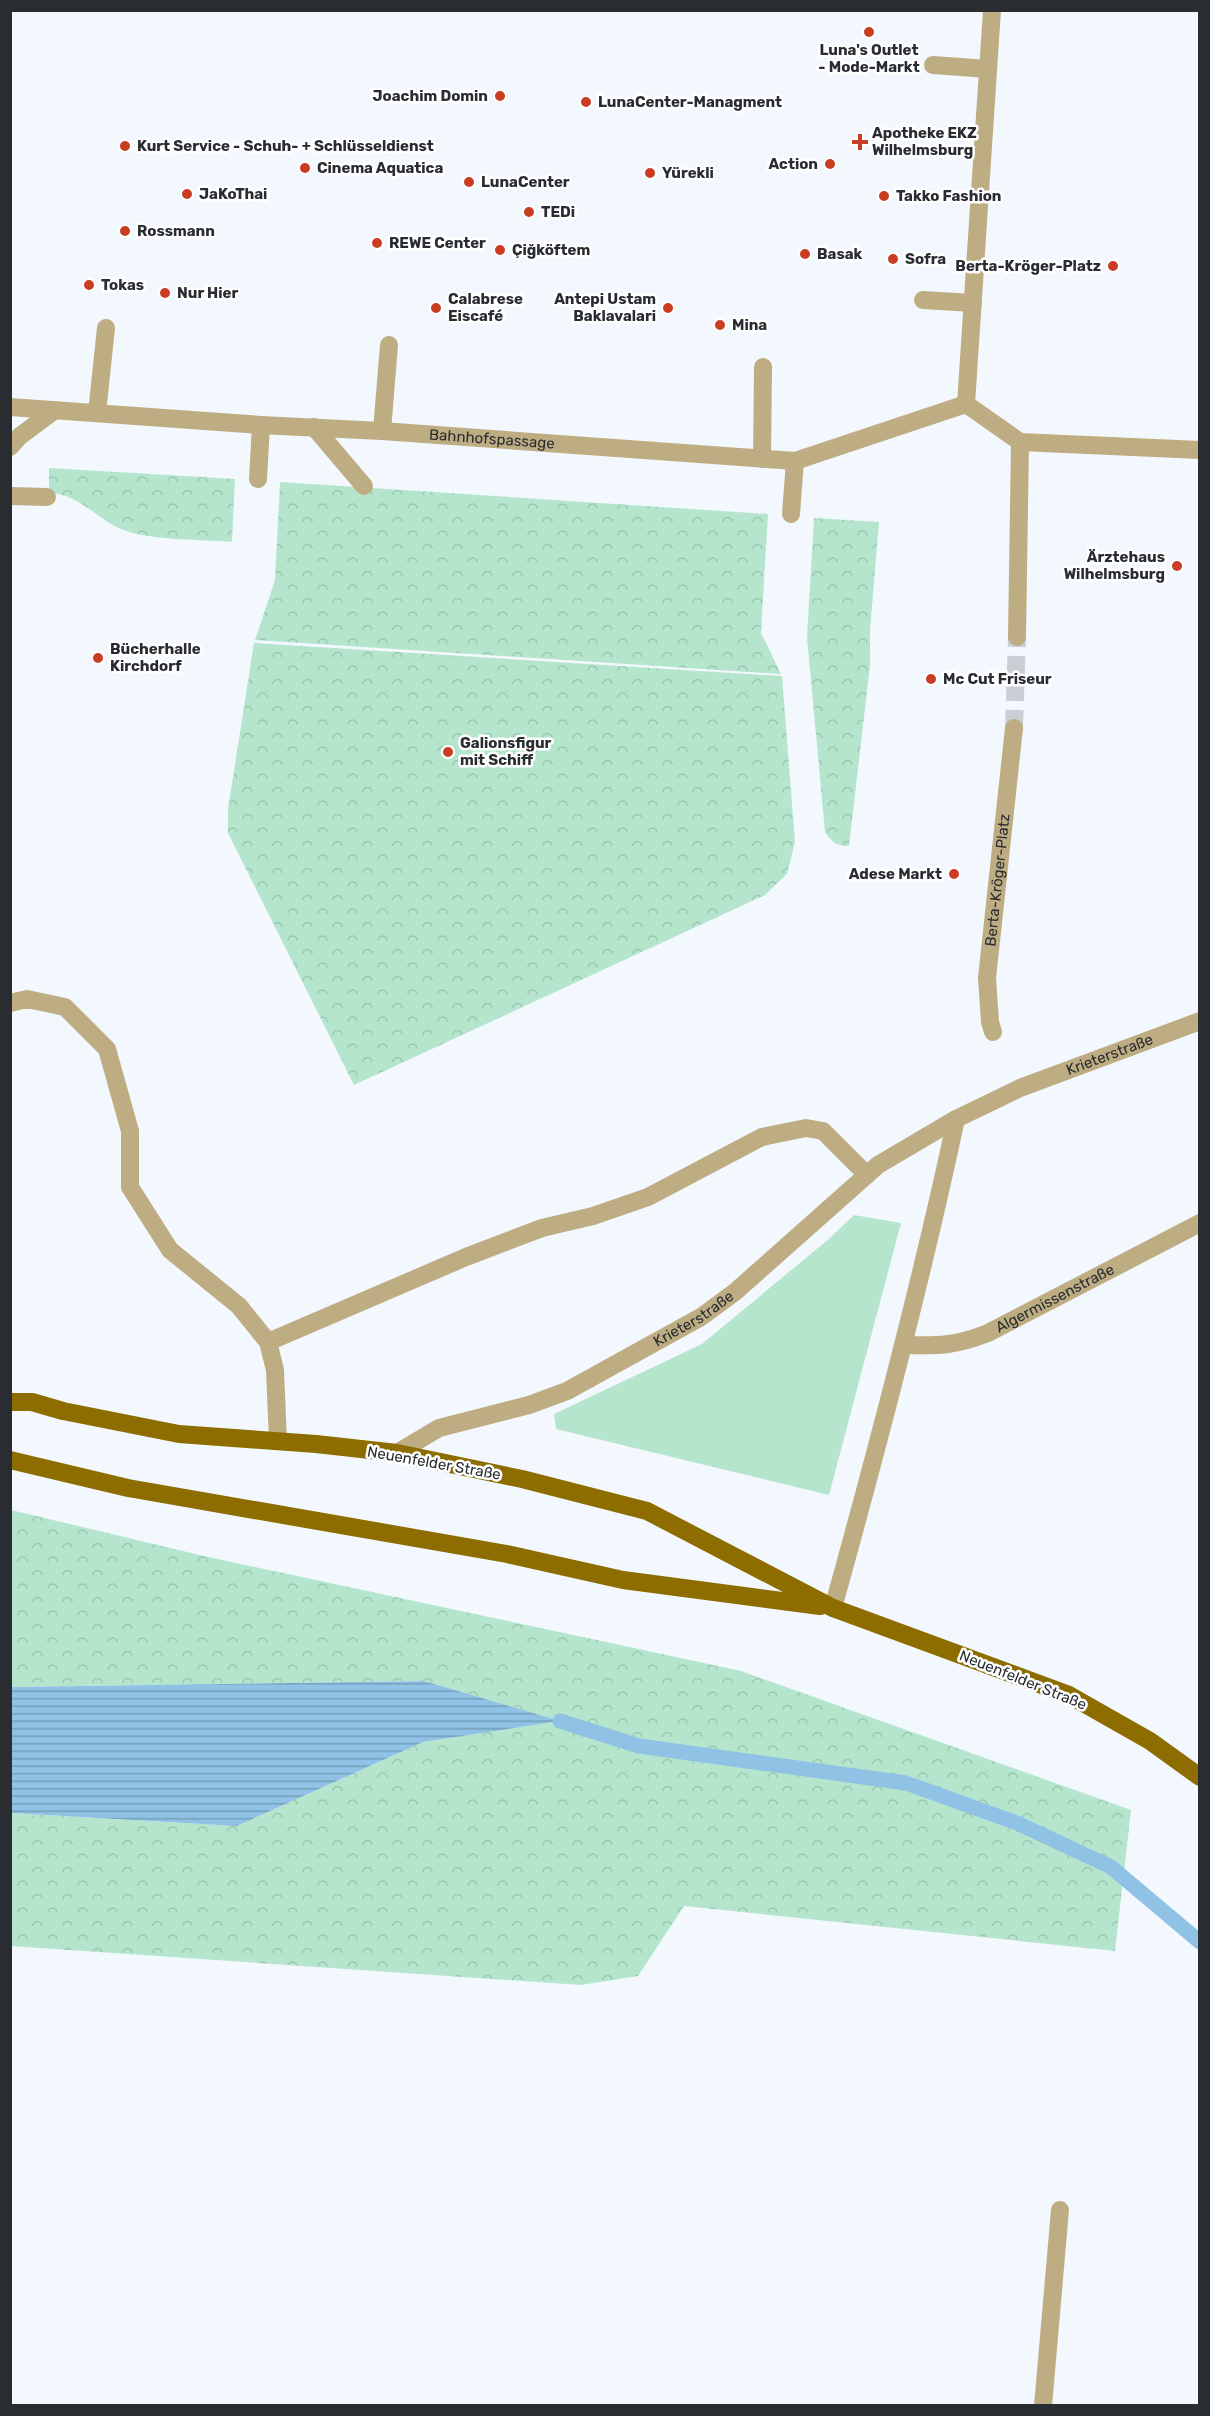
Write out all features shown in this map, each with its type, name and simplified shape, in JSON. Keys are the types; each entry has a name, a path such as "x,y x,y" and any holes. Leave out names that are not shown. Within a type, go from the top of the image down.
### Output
{"main road":[{"name":"Neuenfelder Straße","path":"10,1402 32,1402 63,1411 180,1434 397,1453 522,1479 647,1511 833,1608 1069,1695 1150,1740 1200,1777"},
{"name":"Neuenfelder Straße","path":"10,1460 128,1488 507,1554 623,1580 833,1608"}],"street":[{"path":"992,10 966,404 1020,442 1200,450"},
{"path":"933,65 988,69"},
{"path":"923,300 972,303"},
{"path":"98,413 106,328"},
{"path":"382,431 389,345"},
{"path":"762,459 763,367"},
{"name":"Bahnhofspassage","path":"10,407 795,461 966,404"},
{"path":"10,447 20,436 55,410"},
{"path":"258,479 261,425"},
{"path":"314,428 364,486"},
{"path":"1017,638 1020,442"},
{"path":"791,514 795,461"},
{"path":"10,496 47,498"},
{"name":"Berta-Kröger-Platz","path":"993,1032 990,1022 987,978 1014,728"},
{"path":"10,1003 27,999 65,1007 107,1049 130,1131 130,1187 170,1250 239,1306 268,1342 275,1370 278,1441"},
{"name":"Krieterstraße","path":"397,1453 439,1428 529,1405 567,1390 701,1317 735,1292 878,1165 956,1119 1020,1088 1200,1021"},
{"path":"833,1608 931,1236 956,1119"},
{"path":"268,1342 466,1257 531,1232 593,1216 648,1197 762,1137 806,1128 823,1131 867,1175"},
{"name":"Algermissenstraße","path":"903,1345 944,1346 963,1343 988,1333 1200,1223"},
{"path":"1043,2406 1060,2210"}],"green space":[{"path":"49,468 235,479 232,542 165,538 116,527 70,498 49,493"},
{"path":"280,482 768,514 761,633 781,674 255,640 275,580"},
{"path":"814,518 879,522 870,630 870,665 849,846 835,843 825,832 807,637"},
{"path":"254,643 782,676 795,842 787,874 765,895 354,1085 228,833 228,809"},
{"path":"854,1215 901,1223 829,1495 556,1429 554,1414 702,1344 830,1238"},
{"path":"11,1510 204,1556 741,1671 1131,1810 1115,1951 684,1906 638,1976 581,1985 11,1946 10,1813 237,1826 423,1742 559,1721 424,1681 11,1687"}],"water":[{"path":"424,1681 560,1721 423,1742 237,1826 11,1813 11,1687"}],"waterway":[{"path":"560,1721 639,1746 906,1783 1017,1823 1111,1867 1200,1942"}],"tunnel":[{"path":"1014,728 1017,637"}],"place":[{"name":"Luna's Outlet - Mode-Markt","path":"869,32"},
{"name":"Joachim Domin","path":"500,96"},
{"name":"LunaCenter-Managment","path":"586,102"},
{"name":"Apotheke EKZ Wilhelmsburg","path":"860,142"},
{"name":"Kurt Service - Schuh- + Schlüsseldienst","path":"125,146"},
{"name":"Action","path":"830,164"},
{"name":"Cinema Aquatica","path":"305,168"},
{"name":"Yürekli","path":"650,173"},
{"name":"LunaCenter","path":"469,182"},
{"name":"JaKoThai","path":"187,194"},
{"name":"Takko Fashion","path":"884,196"},
{"name":"TEDi","path":"529,212"},
{"name":"Rossmann","path":"125,231"},
{"name":"REWE Center","path":"377,243"},
{"name":"Çiğköftem","path":"500,250"},
{"name":"Basak","path":"805,254"},
{"name":"Sofra","path":"893,259"},
{"name":"Berta-Kröger-Platz","path":"1113,266"},
{"name":"Tokas","path":"89,285"},
{"name":"Nur Hier","path":"165,293"},
{"name":"Calabrese Eiscafé","path":"436,308"},
{"name":"Antepi Ustam Baklavalari","path":"668,308"},
{"name":"Mina","path":"720,325"},
{"name":"Ärztehaus Wilhelmsburg","path":"1177,566"},
{"name":"Bücherhalle Kirchdorf","path":"98,658"},
{"name":"Mc Cut Friseur","path":"931,679"},
{"name":"Galionsfigur mit Schiff","path":"448,752"},
{"name":"Adese Markt","path":"954,874"}]}
